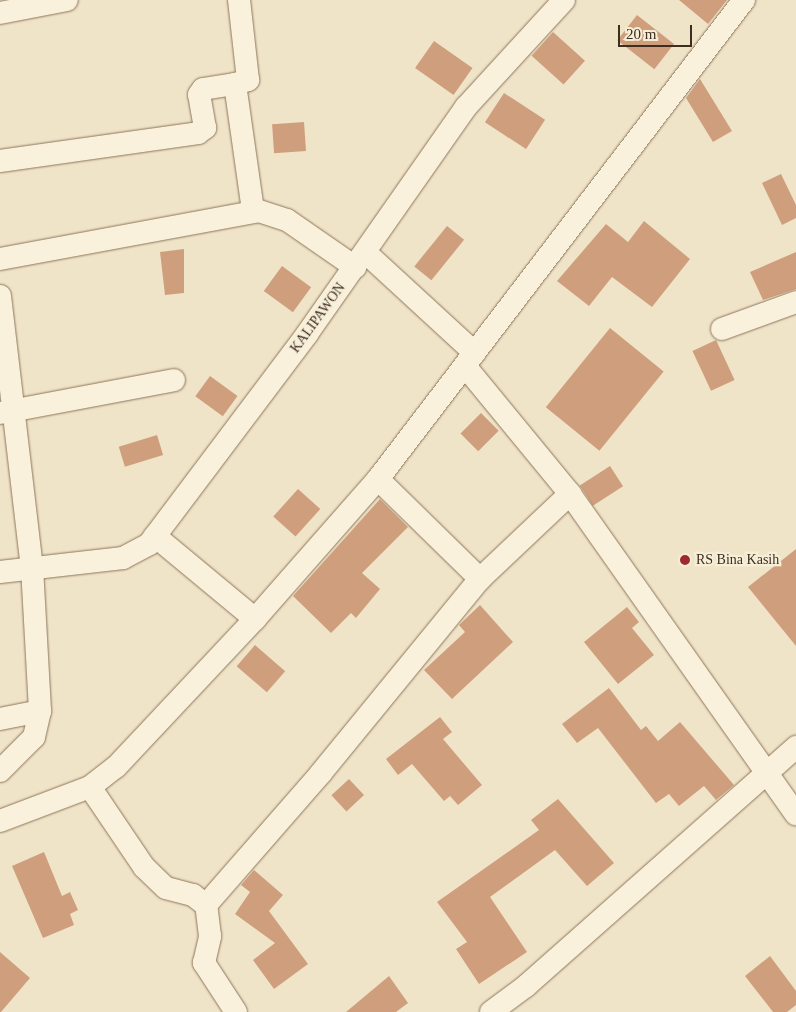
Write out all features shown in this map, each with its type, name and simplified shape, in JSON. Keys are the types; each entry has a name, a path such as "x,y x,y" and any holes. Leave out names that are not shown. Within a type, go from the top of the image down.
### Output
{"street":[{"path":"0,13 67,0"},
{"path":"0,161 198,134 205,128 199,95 203,89 248,80 239,0"},
{"name":"KALIPAWON","path":"0,572 122,558 139,552 155,536 360,260 466,107 564,0"},
{"path":"0,821 90,787 116,767 255,619 378,479 744,0"},
{"path":"235,84 253,211"},
{"path":"0,259 253,211 287,220 360,260 470,360 663,620 766,773 796,814"},
{"path":"0,296 7,412 32,567 40,711 34,737 0,771"},
{"path":"722,329 796,302"},
{"path":"7,412 174,380"},
{"path":"378,479 480,579"},
{"path":"236,1012 204,963 210,948 206,904 321,773 480,579 570,494"},
{"path":"155,536 255,619"},
{"path":"0,719 40,711"},
{"path":"491,1012 526,986 796,748"},
{"path":"90,787 144,867 166,888 193,895 206,904"}],"building":[{"path":"679,0 727,0 708,24"},
{"path":"637,15 674,44 654,69 617,40"},
{"path":"553,32 585,61 564,85 532,56"},
{"path":"434,41 473,68 454,95 415,68"},
{"path":"700,79 732,131 713,142 686,98"},
{"path":"504,93 545,120 526,149 485,122"},
{"path":"304,122 306,151 274,153 272,124"},
{"path":"781,174 796,205 796,218 782,225 762,183"},
{"path":"644,221 690,259 652,307 612,277 589,306 557,281 606,224 628,242"},
{"path":"447,226 464,240 431,280 414,266"},
{"path":"184,249 184,293 165,295 160,252"},
{"path":"796,252 796,289 763,300 750,272"},
{"path":"282,266 311,287 293,312 264,291"},
{"path":"610,328 664,371 599,451 546,407"},
{"path":"716,340 735,380 711,391 692,351"},
{"path":"210,376 238,396 223,416 195,396"},
{"path":"481,413 499,431 478,451 460,434"},
{"path":"157,435 163,455 125,467 119,447"},
{"path":"610,466 623,486 593,506 580,486"},
{"path":"298,489 320,509 296,537 273,516"},
{"path":"380,499 408,527 362,573 380,589 356,618 351,613 331,633 293,596"},
{"path":"796,549 796,646 748,587"},
{"path":"480,605 513,642 452,699 424,670 465,632 459,625"},
{"path":"627,607 639,622 632,628 654,655 618,684 584,642"},
{"path":"255,645 285,671 267,692 237,666"},
{"path":"609,688 641,730 646,726 658,741 680,722 734,785 716,800 704,786 679,806 669,794 656,803 598,728 577,743 562,724"},
{"path":"440,717 452,732 443,739 482,785 458,805 450,796 444,801 412,764 398,775 386,759"},
{"path":"349,779 364,795 346,811 331,795"},
{"path":"558,799 614,863 587,886 555,850 490,897 527,952 479,984 456,949 467,942 437,902 539,830 531,820"},
{"path":"44,852 62,896 70,892 78,910 70,914 74,925 43,938 12,866"},
{"path":"254,870 283,895 269,911 308,964 274,989 253,960 275,943 235,914 250,892 241,885"},
{"path":"0,952 30,978 1,1012 0,1012"},
{"path":"770,956 796,991 796,1005 787,1012 773,1012 745,976"},
{"path":"389,976 408,1003 396,1012 346,1012"}],"place":[{"name":"RS Bina Kasih","path":"685,560"}]}
